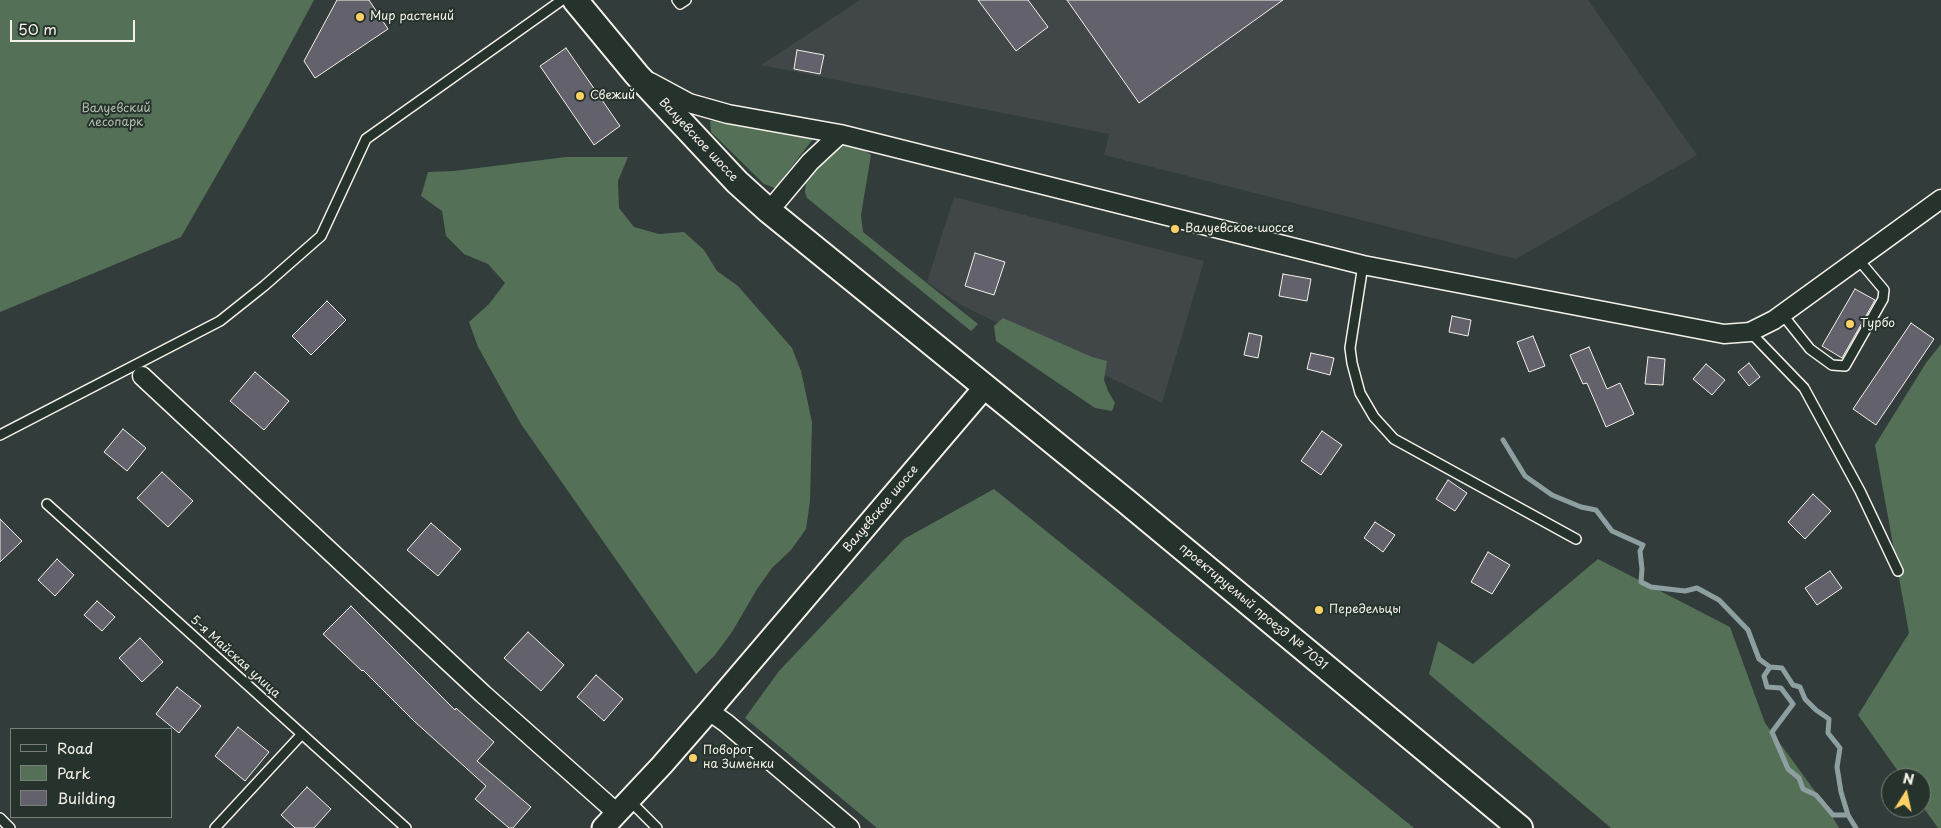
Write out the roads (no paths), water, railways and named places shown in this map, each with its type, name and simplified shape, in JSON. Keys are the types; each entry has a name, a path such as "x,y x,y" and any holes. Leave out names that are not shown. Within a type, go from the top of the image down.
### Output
{"main road":[{"name":"Валуевское шоссе","path":"575,0 637,75 738,182 769,211 985,387"},
{"name":"проектируемый проезд № 7031","path":"985,387 1520,828"}],"street":[{"path":"637,75 689,103 728,114 840,134 1363,265 1724,334 1750,332 1782,314 1941,199"},
{"path":"769,211 810,162 840,134"},
{"path":"142,376 483,694 616,813"},
{"name":"Валуевское шоссе","path":"616,813 710,711 985,387"},
{"path":"710,711 726,722 850,828"}],"lane":[{"path":"0,435 220,321 264,286 321,236 366,139 562,0"},
{"path":"677,0 680,4 686,0"},
{"path":"1782,314 1810,349 1832,365 1845,366 1883,298 1884,290 1858,259"},
{"path":"1363,265 1350,348 1360,393 1374,417 1394,439 1576,539"},
{"path":"1750,332 1804,388 1860,491 1898,571"},
{"name":"5-я Майская улица","path":"47,504 406,828"},
{"path":"215,828 302,734"},
{"path":"616,813 657,828"},
{"path":"0,818 10,828"}],"waterway":[{"path":"1503,440 1525,476 1552,495 1581,507 1596,510 1612,531 1643,545 1640,551 1641,582 1651,587 1685,591 1697,588 1719,600 1748,630 1759,659 1770,667 1782,668 1793,685 1800,687 1805,699 1829,719 1828,733 1840,748 1837,767 1841,792 1848,815 1856,828"},
{"path":"1770,667 1764,676 1767,687 1781,688 1793,704 1772,732 1788,769 1799,778 1803,789 1816,795 1833,815 1848,815"}],"place":[{"name":"Мир растений","path":"360,17"},
{"name":"Свежий","path":"580,96"},
{"name":"Валуевское шоссе","path":"1175,229"},
{"name":"Турбо","path":"1850,324"},
{"name":"Передельцы","path":"1319,610"},
{"name":"Поворот на Зименки","path":"693,758"}],"park label":[{"name":"Валуевский лесопарк","path":"116,116"}]}
